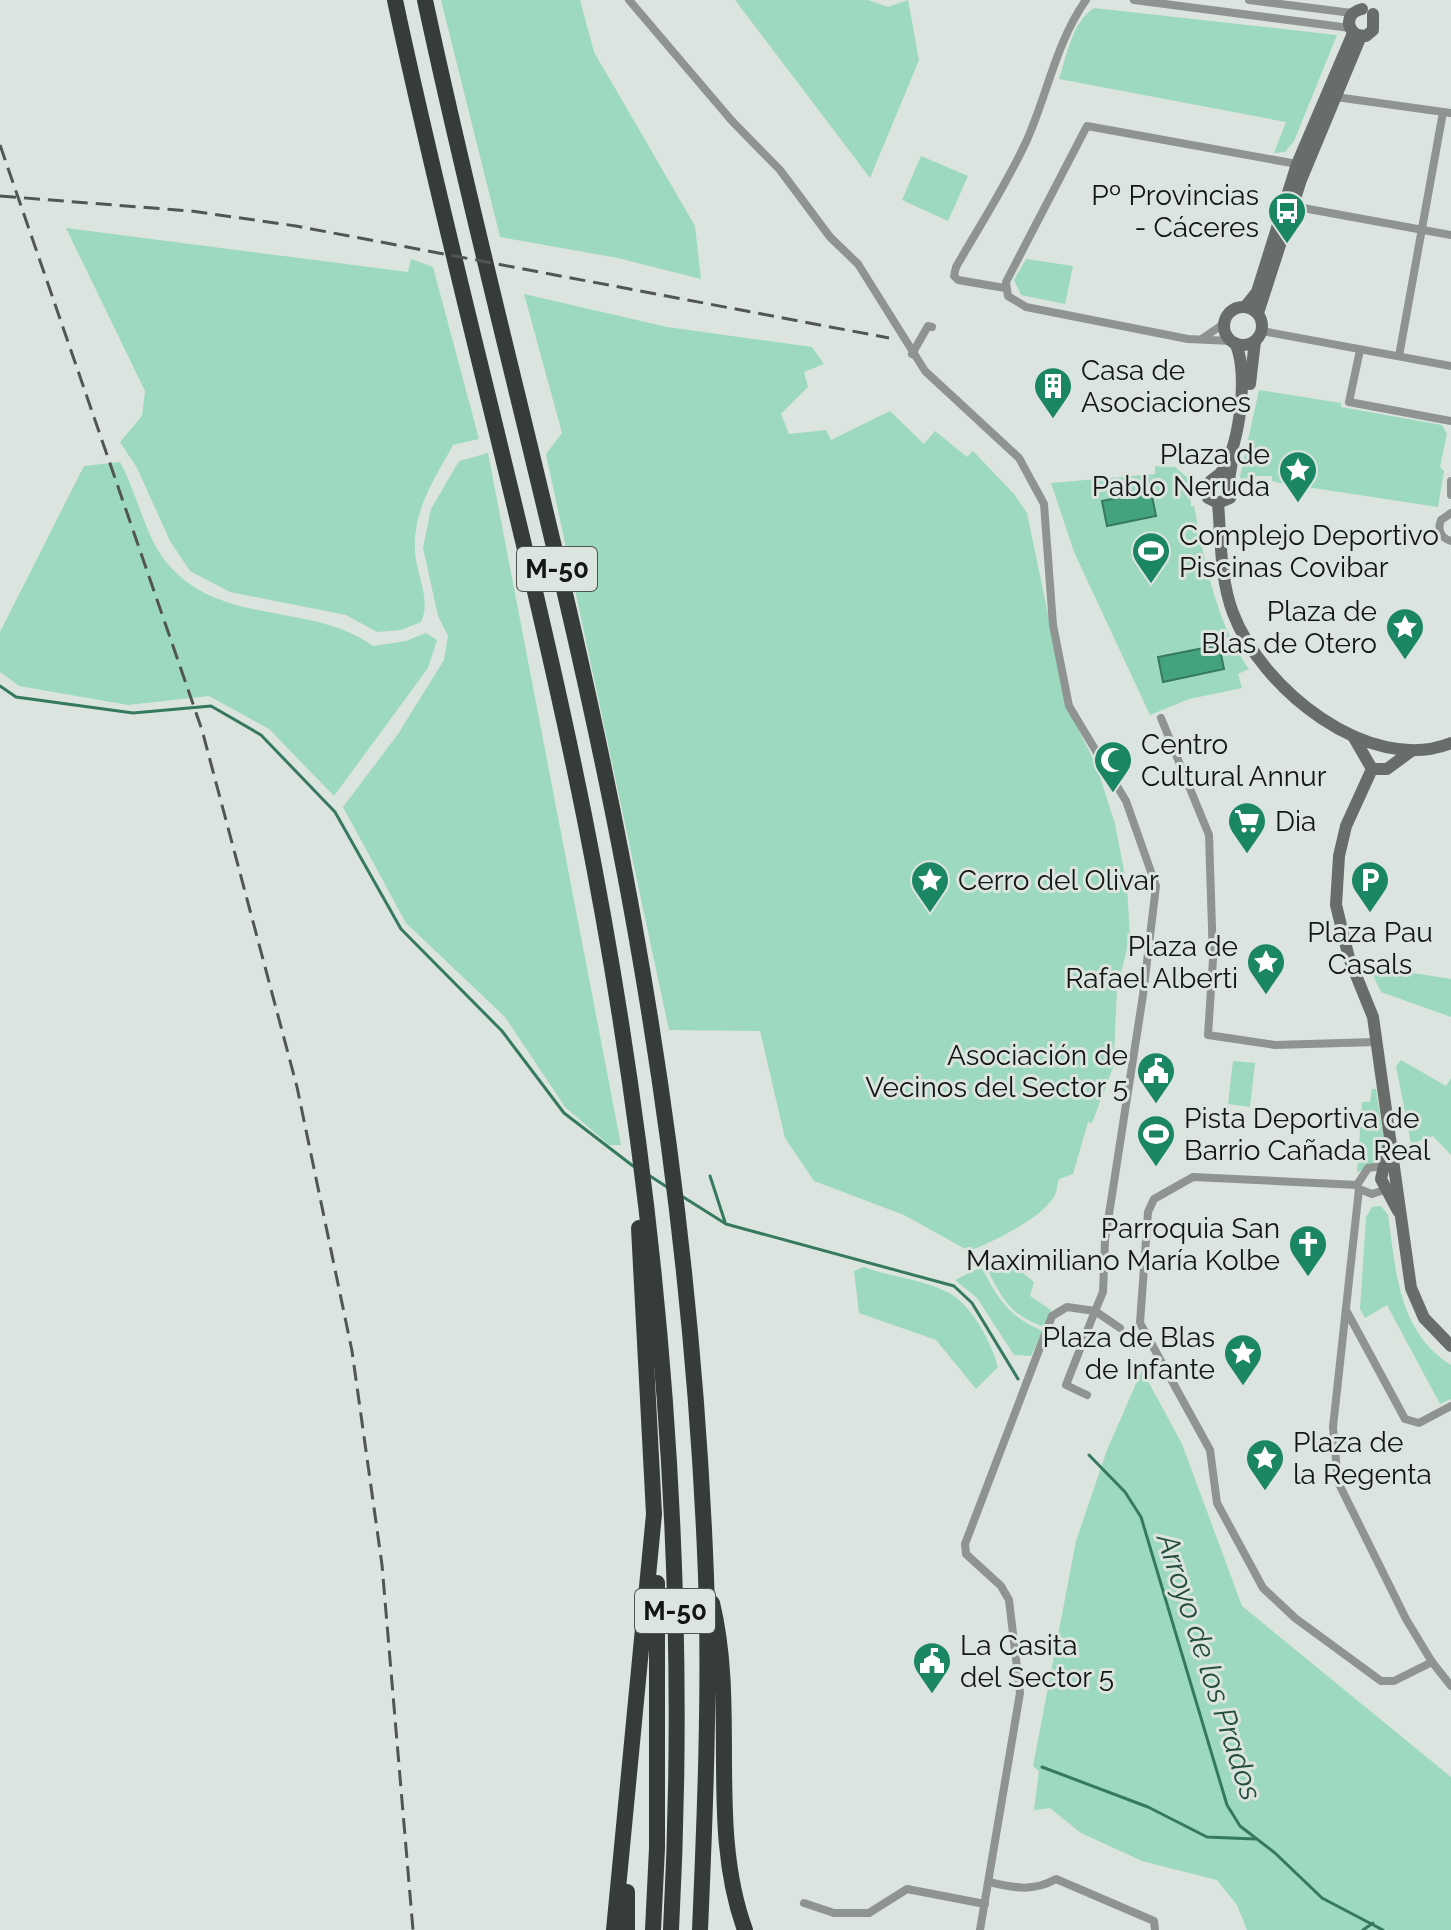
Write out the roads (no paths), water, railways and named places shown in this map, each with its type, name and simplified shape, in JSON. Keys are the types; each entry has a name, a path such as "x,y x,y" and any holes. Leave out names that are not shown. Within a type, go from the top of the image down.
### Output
{"highway":[{"name":"M-50","path":"395,0 580,800 637,1123 675,1580 675,1851 671,1930"},
{"name":"M-50","path":"425,0 583,679 637,939 668,1143 687,1312 706,1578 700,1930"},
{"path":"650,1289 657,1848 653,1930"},
{"path":"614,1930 654,1514"},
{"path":"706,1578 716,1619 722,1695 728,1858 745,1930"},
{"path":"627,1930 628,1807"}],"street":[{"path":"629,0 732,121 780,170 830,237 858,264 925,371 1019,458 1044,504 1053,625 1069,706 1126,801 1156,886 1143,995 1105,1240 1103,1292 1066,1385 1087,1395"},
{"path":"1086,0 1069,25 1025,143 987,219 956,267 954,276 958,280 1005,288 1015,303 1026,307 1188,339 1233,342 1258,336 1451,366"},
{"path":"1134,0 1355,32 1373,30 1376,21 1363,9"},
{"path":"1249,0 1363,9 1378,0"},
{"path":"1224,478 1249,392 1258,336 1258,313 1292,206 1336,97 1363,9"},
{"path":"1203,338 1225,323 1232,311 1245,307 1257,292 1297,164 1355,32"},
{"path":"1336,97 1447,112 1399,356"},
{"path":"1005,288 1087,126 1297,164"},
{"path":"1292,206 1451,235"},
{"path":"1245,307 1258,313"},
{"path":"1218,503 1230,498 1233,492 1224,478 1242,390 1243,364 1225,323"},
{"path":"912,354 928,326 932,327"},
{"path":"1360,350 1349,402 1451,421"},
{"path":"1224,478 1208,482 1206,492 1218,503 1226,588 1232,611 1249,647 1290,695 1351,733 1384,747 1410,752 1449,745"},
{"path":"1451,481 1451,495"},
{"path":"1451,513 1441,520 1439,528 1443,536 1451,541"},
{"path":"1161,718 1209,835 1213,959 1208,1035 1275,1045 1375,1042"},
{"path":"1351,733 1372,769 1346,826 1339,856 1336,905 1349,958 1373,1017 1400,1214 1416,1303 1430,1325 1451,1346"},
{"path":"1367,756 1371,749 1384,747"},
{"path":"1384,747 1391,765"},
{"path":"1372,769 1382,771 1410,752"},
{"path":"1379,1192 1382,1165 1391,1138"},
{"path":"1382,1165 1397,1177"},
{"path":"1382,1165 1364,1171 1358,1187 1333,1427 1338,1482 1369,1550 1432,1662 1451,1686"},
{"path":"1400,1214 1379,1192 1358,1187 1196,1176 1154,1199 1148,1212 1140,1323 1210,1450 1217,1503 1263,1588 1295,1618 1381,1681 1394,1681 1432,1662"},
{"path":"1355,1218 1397,1177"},
{"path":"980,1930 1020,1693 1018,1651 1009,1600 1001,1586 966,1554 965,1544 1052,1316 1067,1307 1095,1311 1120,1328"},
{"path":"1346,1310 1405,1419 1419,1423 1451,1406"},
{"path":"989,1882 1022,1889 1043,1886 1056,1879 1154,1921 1155,1930"},
{"path":"804,1903 834,1913 869,1913 907,1889 985,1904"}],"waterway":[{"name":"Arroyo de los Prados","path":"0,686 16,697 133,713 211,706 261,735 335,812 401,929 502,1031 564,1113 633,1166"},
{"name":"Arroyo de los Prados","path":"650,1176 667,1187"},
{"path":"710,1176 725,1222"},
{"name":"Arroyo de los Prados","path":"680,1195 726,1224 954,1286 972,1303 1018,1379"},
{"name":"Arroyo de los Prados","path":"1089,1455 1125,1492 1141,1517 1227,1805 1240,1826 1275,1853 1322,1898 1383,1930"},
{"path":"1042,1767 1148,1807 1207,1837 1255,1839"},
{"name":"Arroyo de los Prados","path":"1363,1930 1373,1923"}],"railway":[{"path":"0,145 202,730 297,1087 352,1351 382,1565 413,1930"},
{"path":"0,196 191,211 296,226 889,338"}],"place":[{"name":"Pº Provincias - Cáceres","path":"1287,245"},
{"name":"Casa de Asociaciones","path":"1053,420"},
{"name":"Plaza de Pablo Neruda","path":"1298,504"},
{"name":"Complejo Deportivo Piscinas Covibar","path":"1151,585"},
{"name":"Plaza de Blas de Otero","path":"1405,661"},
{"name":"Centro Cultural Annur","path":"1113,794"},
{"name":"Dia","path":"1247,855"},
{"name":"Cerro del Olivar","path":"930,914"},
{"name":"Plaza Pau Casals","path":"1370,914"},
{"name":"Plaza de Rafael Alberti","path":"1266,996"},
{"name":"Asociación de Vecinos del Sector 5","path":"1156,1105"},
{"name":"Pista Deportiva de Barrio Cañada Real","path":"1156,1168"},
{"name":"Parroquia San Maximiliano María Kolbe","path":"1308,1278"},
{"name":"Plaza de Blas de Infante","path":"1243,1387"},
{"name":"Plaza de la Regenta","path":"1265,1492"},
{"name":"La Casita del Sector 5","path":"932,1695"}]}
